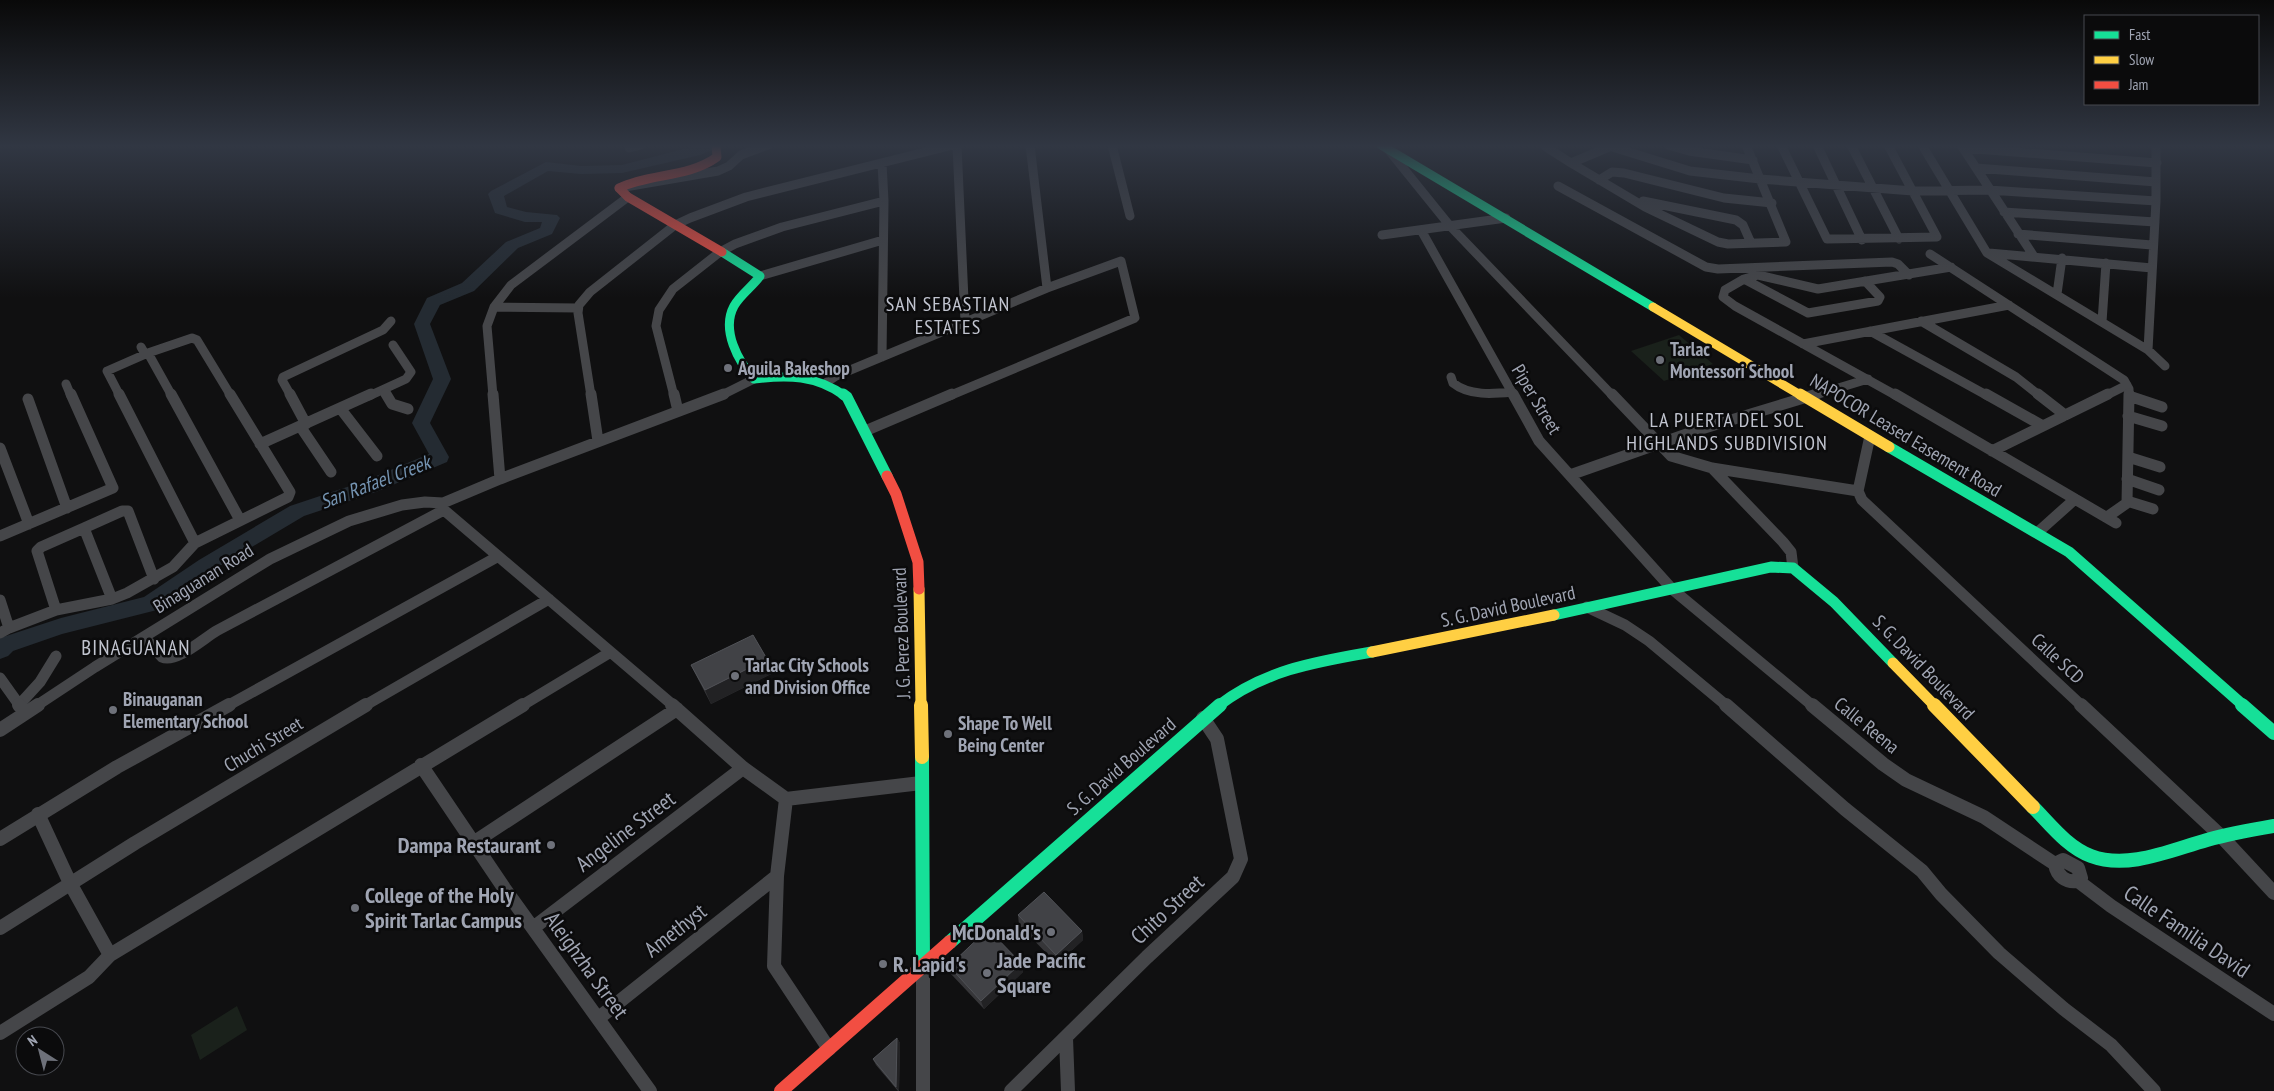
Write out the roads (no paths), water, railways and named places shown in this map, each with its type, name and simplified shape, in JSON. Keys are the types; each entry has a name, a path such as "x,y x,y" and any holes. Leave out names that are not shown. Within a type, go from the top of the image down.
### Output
{"street":[{"path":"626,196 760,276"},
{"path":"598,441 578,308 590,292 676,225 750,196"},
{"path":"882,357 884,196"},
{"path":"959,196 965,322"},
{"path":"1036,196 1047,288"},
{"path":"1125,196 1130,216"},
{"path":"1425,196 1450,226 1671,456 1712,468 1858,491 1870,436"},
{"name":"NAPOCOR Leased Easement Road","path":"1468,196 1870,436 2069,552 2274,732"},
{"path":"1576,196 1706,267 1718,269 1892,262 1898,264 1909,274"},
{"path":"1626,196 1718,242 1728,244 1786,242 1768,196"},
{"path":"1716,196 1772,203"},
{"path":"1805,196 1825,238 1830,240 1934,238 1938,236 1915,196"},
{"path":"1841,196 1862,240"},
{"path":"1878,196 1898,239"},
{"path":"1953,196 1987,252 2148,350 2165,366"},
{"path":"1994,196 2032,256"},
{"path":"2079,196 2156,201"},
{"path":"2148,350 2156,196"},
{"path":"500,478 487,326 494,307 511,285 628,198"},
{"path":"1631,199 1736,220 1743,224 1750,243"},
{"path":"678,411 656,326 659,310 673,289 720,252 782,227 884,201"},
{"path":"2004,212 2155,222"},
{"path":"1382,236 1506,218"},
{"name":"Piper Street","path":"1421,230 1539,440 1672,589"},
{"path":"2018,234 2152,245"},
{"path":"144,637 162,657 166,659 175,658 215,632 443,506 500,478 730,392 754,379 744,370 731,332 730,318 732,309 754,286 760,276 883,240"},
{"path":"1987,252 2152,268"},
{"path":"1930,254 2120,376 2127,385 2129,396 2127,501 2112,520 1868,379 1735,306 1723,297 1725,290 1744,279 1758,275 1818,289 1951,268"},
{"path":"2057,294 2062,258"},
{"path":"827,382 836,376 1047,288 1121,261 1135,318 865,430"},
{"path":"2102,322 2106,263"},
{"path":"1751,267 1758,275"},
{"path":"1744,279 1808,313 1878,301 1880,297 1865,281"},
{"path":"1803,344 2009,305"},
{"path":"494,307 578,308"},
{"path":"331,472 303,425 282,380 283,377 383,330 391,320"},
{"path":"1922,321 2012,374 2065,415"},
{"path":"1870,331 2043,426"},
{"path":"0,600 4,631 56,610 112,599 154,579 182,560 195,543 288,497 290,492 197,340 188,338 145,350 107,371 195,543"},
{"path":"260,444 406,379 411,372 393,345"},
{"path":"145,350 240,520"},
{"name":"J. G. Perez Boulevard","path":"754,379 792,374 827,382 847,397 896,494 918,562 921,652 923,966"},
{"path":"1451,377 1452,382 1456,386 1466,390 1495,394 1512,392"},
{"path":"1570,475 1698,430 1868,379"},
{"path":"0,536 114,488 66,384"},
{"path":"1992,451 2127,385"},
{"path":"383,390 392,404 408,409"},
{"path":"2129,396 2162,407"},
{"path":"28,399 67,508"},
{"path":"340,408 377,456"},
{"path":"2128,416 2162,426"},
{"path":"0,448 29,524"},
{"path":"2128,457 2160,467"},
{"path":"1712,468 1783,542 1791,552 1793,568"},
{"path":"2127,479 2159,490"},
{"name":"Calle SCD","path":"1858,491 1862,500 2220,836 2274,893"},
{"path":"2038,533 2075,499"},
{"path":"2127,501 2153,509"},
{"name":"Binaguanan Road","path":"0,730 22,709 144,637 270,559 349,520 402,505 425,502 443,506"},
{"path":"443,506 497,557 549,599 743,768 786,800 921,783"},
{"path":"56,610 37,551 41,547 122,512 128,511 154,579"},
{"path":"84,528 112,599"},
{"path":"0,839 38,814 126,763 497,557"},
{"name":"S. G. David Boulevard","path":"781,1091 1203,718 1235,693 1259,680 1292,670 1771,567 1793,568 1834,602 2068,842 2081,851 2109,861 2130,860 2220,836 2274,826"},
{"name":"Calle Reena","path":"1672,589 1883,764 1906,780 1984,817 2055,864"},
{"name":"Chuchi Street","path":"0,928 70,883 348,715 549,599"},
{"path":"1587,607 1625,625 1649,641 1703,685 1845,809 1922,871 1941,894 1999,953 2127,1060 2154,1091"},
{"path":"0,1033 88,977 110,955 421,765 609,653"},
{"path":"0,678 22,709 47,675 56,656"},
{"path":"473,843 677,709"},
{"name":"Chito Street","path":"1011,1091 1146,957 1233,877 1240,859 1217,739 1203,718"},
{"name":"Aleighzha Street","path":"421,765 473,843 533,928 600,1017 650,1091"},
{"name":"Angeline Street","path":"533,928 743,768"},
{"path":"786,800 776,876 774,966 829,1049"},
{"path":"38,814 70,883 110,955"},
{"path":"2074,864 2081,851"},
{"path":"2063,860 2074,864 2081,874 2081,878 2078,881 2074,882 2062,878 2055,869 2055,864 2063,860"},
{"name":"Amethyst","path":"600,1017 776,876"},
{"name":"Calle Familia David","path":"2078,881 2111,906 2274,1014"},
{"path":"923,966 923,1091"},
{"path":"1066,1038 1068,1091"}],"waterway":[{"name":"San Rafael Creek","path":"0,650 5,645 61,626 150,604 206,565 297,511 369,487 440,457 421,423 442,379 422,324 433,302 468,287 512,245 546,231 552,218 525,217 500,210 496,196"}],"place":[{"name":"Tarlac Montessori School","path":"1660,360"},
{"name":"Aguila Bakeshop","path":"728,368"},
{"name":"Tarlac City Schools and Division Office","path":"735,676"},
{"name":"Binauganan Elementary School","path":"113,710"},
{"name":"Shape To Well Being Center","path":"948,734"},
{"name":"Dampa Restaurant","path":"551,845"},
{"name":"College of the Holy Spirit Tarlac Campus","path":"355,908"},
{"name":"McDonald's","path":"1051,932"},
{"name":"R. Lapid's","path":"883,964"},
{"name":"Jade Pacific Square","path":"987,973"}],"district":[{"name":"SAN SEBASTIAN ESTATES","path":"948,316"},
{"name":"LA PUERTA DEL SOL HIGHLANDS SUBDIVISION","path":"1727,432"},
{"name":"BINAGUANAN","path":"136,648"}]}
